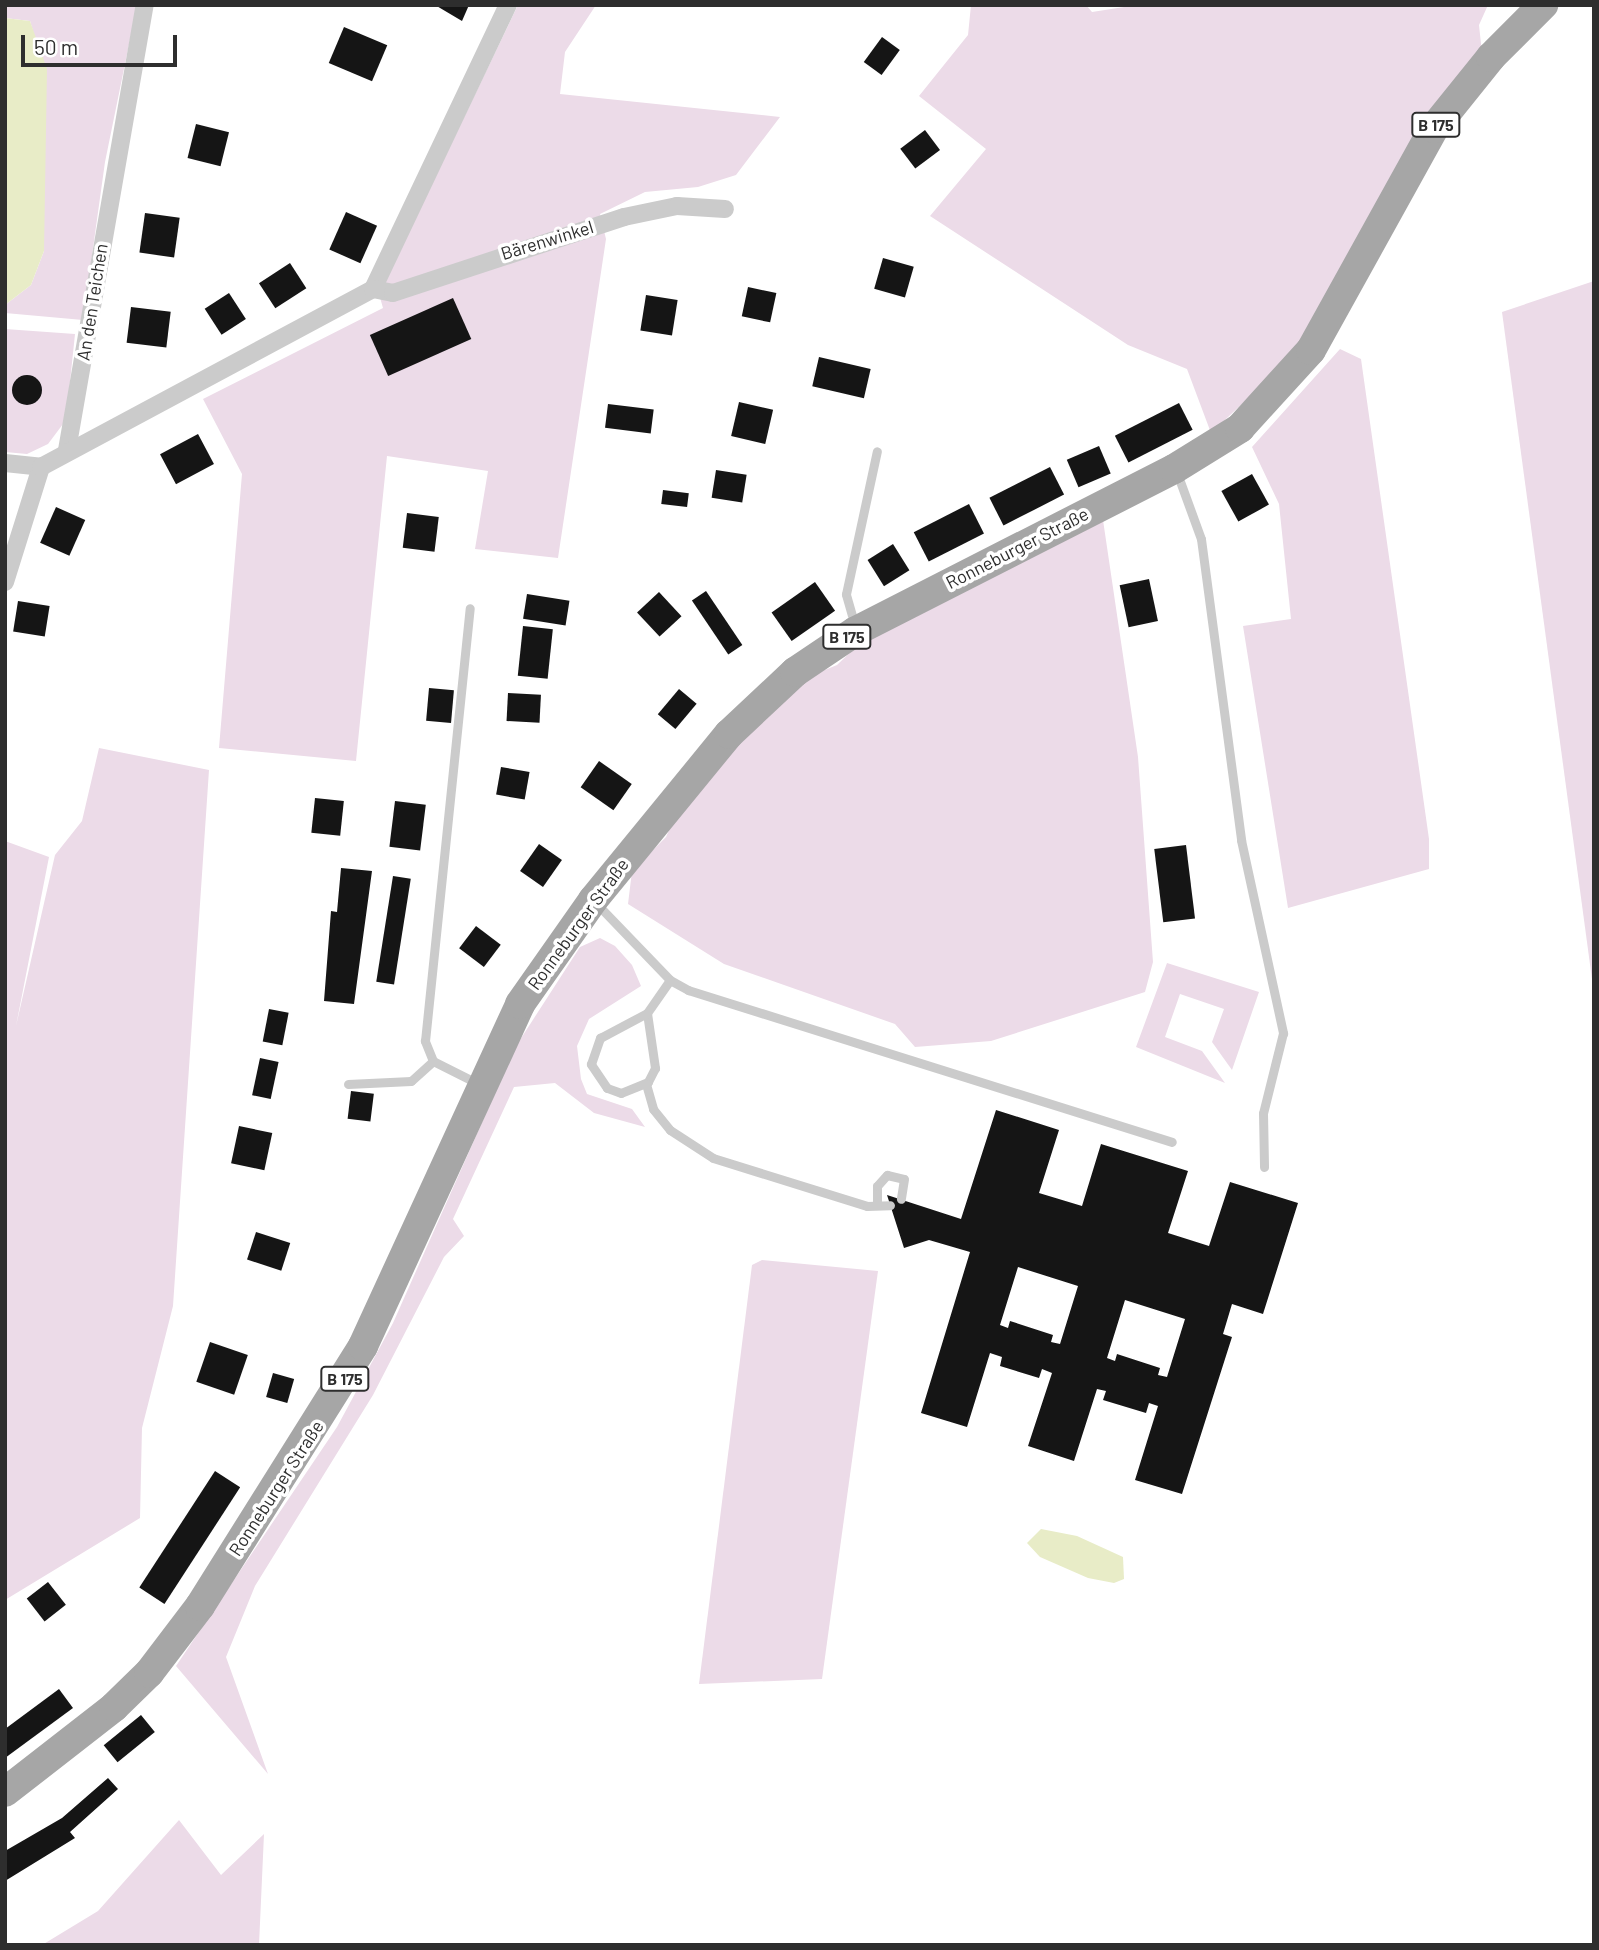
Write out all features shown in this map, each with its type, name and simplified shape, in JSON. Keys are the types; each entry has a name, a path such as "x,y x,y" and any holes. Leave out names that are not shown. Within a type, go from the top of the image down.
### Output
{"main road":[{"name":"Ronneburger Straße","path":"5,1792 114,1707 149,1673 200,1606 363,1346 479,1084 520,1004 593,900 729,734 795,672 856,631 1174,469 1240,428 1293,374 1434,128 1491,57 1543,5"}],"street":[{"name":"An den Teichen","path":"67,450 145,5"},
{"path":"373,289 508,5"},
{"name":"Bärenwinkel","path":"67,450 373,289 393,293 624,217 677,206 725,209"},
{"path":"5,582 41,467 67,450"},
{"path":"5,463 41,467"}],"lane":[{"path":"856,631 846,594 877,451"},
{"path":"1174,469 1201,539 1241,839 1283,1033 1263,1113 1264,1167"},
{"path":"470,608 425,1041 433,1061 479,1084"},
{"path":"593,900 670,980 1030,1101 1172,1142"},
{"path":"646,1013 655,1068 646,1084 621,1093 607,1088 591,1064 600,1038 646,1013 670,980"},
{"path":"348,1084 411,1081 433,1061"},
{"path":"646,1084 653,1109 692,1147 764,1175 890,1205"},
{"path":"877,1204 877,1186 887,1175 904,1179 901,1199"}],"shaded area":[{"path":"5,5 137,5 105,162 83,320 5,313 5,305 31,285 44,251 36,41 30,21 5,18"},
{"path":"518,5 596,5 565,52 560,94 780,117 736,175 698,187 645,192 600,214 606,239 558,558 475,549 488,471 387,456 356,761 219,748 242,474 203,399 383,308 379,294"},
{"path":"971,5 1086,5 1092,12 1137,5 1488,5 1479,25 1482,53 1294,355 1211,433 1187,369 1128,345 930,216 986,149 919,96 968,35"},
{"path":"5,18 30,21 47,69 44,251 31,285 5,305"},
{"path":"1594,281 1594,994 1502,312"},
{"path":"5,329 75,334 66,420 48,444 27,454 5,452"},
{"path":"1340,349 1361,359 1429,839 1429,869 1288,908 1243,626 1291,619 1279,504 1252,447"},
{"path":"1103,520 1138,757 1153,962 1145,992 991,1041 915,1047 895,1024 724,964 628,904 632,871 666,837 675,817 718,765 810,676 837,665 861,642"},
{"path":"99,748 209,770 173,1306 142,1428 140,1518 5,1600 5,841 49,857 16,1026 55,855 82,821"},
{"path":"600,938 615,946 632,965 641,986 589,1019 577,1046 581,1079 587,1094 632,1109 645,1127 594,1113 555,1083 514,1087 453,1219 464,1236 444,1257 373,1395 255,1586 226,1657 268,1774 176,1666 337,1427 393,1323 516,1046 580,947"},
{"path":"1167,963 1259,992 1232,1070 1212,1042 1224,1009 1180,994 1165,1037 1202,1051 1225,1083 1136,1047"},
{"path":"762,1260 878,1271 822,1679 699,1684 752,1265"},
{"path":"1041,1529 1077,1536 1123,1557 1124,1579 1114,1583 1088,1578 1040,1557 1027,1543"},
{"path":"179,1820 221,1875 264,1834 259,1945 42,1945 98,1911"}],"building":[{"path":"435,5 469,5 462,21"},
{"path":"344,27 387,45 372,81 329,63"},
{"path":"882,37 900,50 882,75 864,62"},
{"path":"196,124 229,132 221,166 188,158"},
{"path":"925,130 940,150 915,169 900,149"},
{"path":"346,212 377,226 360,263 329,249"},
{"path":"145,213 180,218 174,257 139,253"},
{"path":"883,258 914,267 905,298 874,289"},
{"path":"290,263 306,288 275,308 259,283"},
{"path":"748,287 776,293 770,322 742,316"},
{"path":"229,293 246,319 222,335 205,309"},
{"path":"646,295 678,300 672,336 640,331"},
{"path":"453,298 471,339 388,376 370,335"},
{"path":"131,307 171,312 166,348 127,343"},
{"path":"819,357 871,369 864,398 812,386"},
{"path":"27,375 38,379 42,390 38,401 27,405 16,401 12,390 16,379"},
{"path":"739,402 773,410 765,444 731,436"},
{"path":"1179,403 1193,430 1128,462 1115,436"},
{"path":"608,404 654,410 651,433 605,428"},
{"path":"198,434 214,464 176,484 160,454"},
{"path":"1099,446 1111,474 1079,487 1067,460"},
{"path":"1050,467 1064,495 1003,525 989,498"},
{"path":"716,470 747,475 742,503 712,498"},
{"path":"1252,474 1269,505 1238,522 1221,491"},
{"path":"663,490 689,493 687,507 661,504"},
{"path":"969,504 984,533 929,562 914,532"},
{"path":"56,507 85,520 69,556 40,543"},
{"path":"407,513 439,517 434,552 403,548"},
{"path":"893,544 909,570 884,586 868,560"},
{"path":"1149,579 1158,621 1129,627 1120,585"},
{"path":"815,582 835,611 792,641 772,612"},
{"path":"706,591 742,645 728,654 692,601"},
{"path":"659,592 682,616 660,637 637,612"},
{"path":"527,594 569,601 566,625 523,619"},
{"path":"18,601 50,606 45,637 13,632"},
{"path":"523,626 553,629 548,679 518,676"},
{"path":"429,688 454,690 451,723 426,721"},
{"path":"679,689 697,704 675,729 658,714"},
{"path":"508,693 541,695 539,723 507,721"},
{"path":"599,761 632,784 613,810 581,787"},
{"path":"501,767 530,772 525,800 496,795"},
{"path":"315,798 344,801 340,836 311,833"},
{"path":"395,801 426,805 420,850 389,847"},
{"path":"539,844 562,860 543,887 520,871"},
{"path":"1186,845 1195,918 1163,922 1154,849"},
{"path":"341,868 372,871 354,1004 324,1001 331,911 337,912"},
{"path":"393,876 411,879 394,984 376,982"},
{"path":"476,926 501,945 484,967 459,948"},
{"path":"269,1009 289,1013 282,1045 263,1041"},
{"path":"260,1058 279,1062 271,1099 252,1095"},
{"path":"351,1091 374,1094 370,1122 348,1119"},
{"path":"996,1110 1059,1130 1039,1193 1082,1206 1101,1144 1188,1171 1168,1233 1209,1246 1230,1182 1298,1203 1263,1314 1232,1304 1223,1334 1232,1337 1182,1494 1135,1480 1158,1406 1149,1403 1146,1413 1103,1400 1106,1391 1097,1389 1074,1461 1028,1446 1052,1373 1042,1369 1039,1378 1000,1366 1002,1357 990,1353 967,1427 921,1413 970,1252 929,1240 904,1248 887,1195 961,1219","holes":["1018,1267 1078,1286 1060,1344 1051,1342 1053,1335 1010,1321 1008,1328 1000,1325","1125,1300 1185,1319 1167,1377 1158,1375 1160,1368 1117,1354 1115,1361 1107,1358"]},
{"path":"239,1126 272,1133 264,1170 231,1163"},
{"path":"256,1232 290,1243 281,1271 247,1260"},
{"path":"210,1342 248,1355 234,1395 196,1382"},
{"path":"273,1373 294,1379 287,1403 266,1397"},
{"path":"215,1471 240,1487 164,1604 139,1588"},
{"path":"48,1582 66,1605 45,1621 27,1599"},
{"path":"59,1689 73,1708 5,1758 5,1729"},
{"path":"141,1715 155,1732 118,1762 104,1745"},
{"path":"108,1778 118,1789 70,1832 75,1838 5,1881 5,1851 62,1818"}]}
